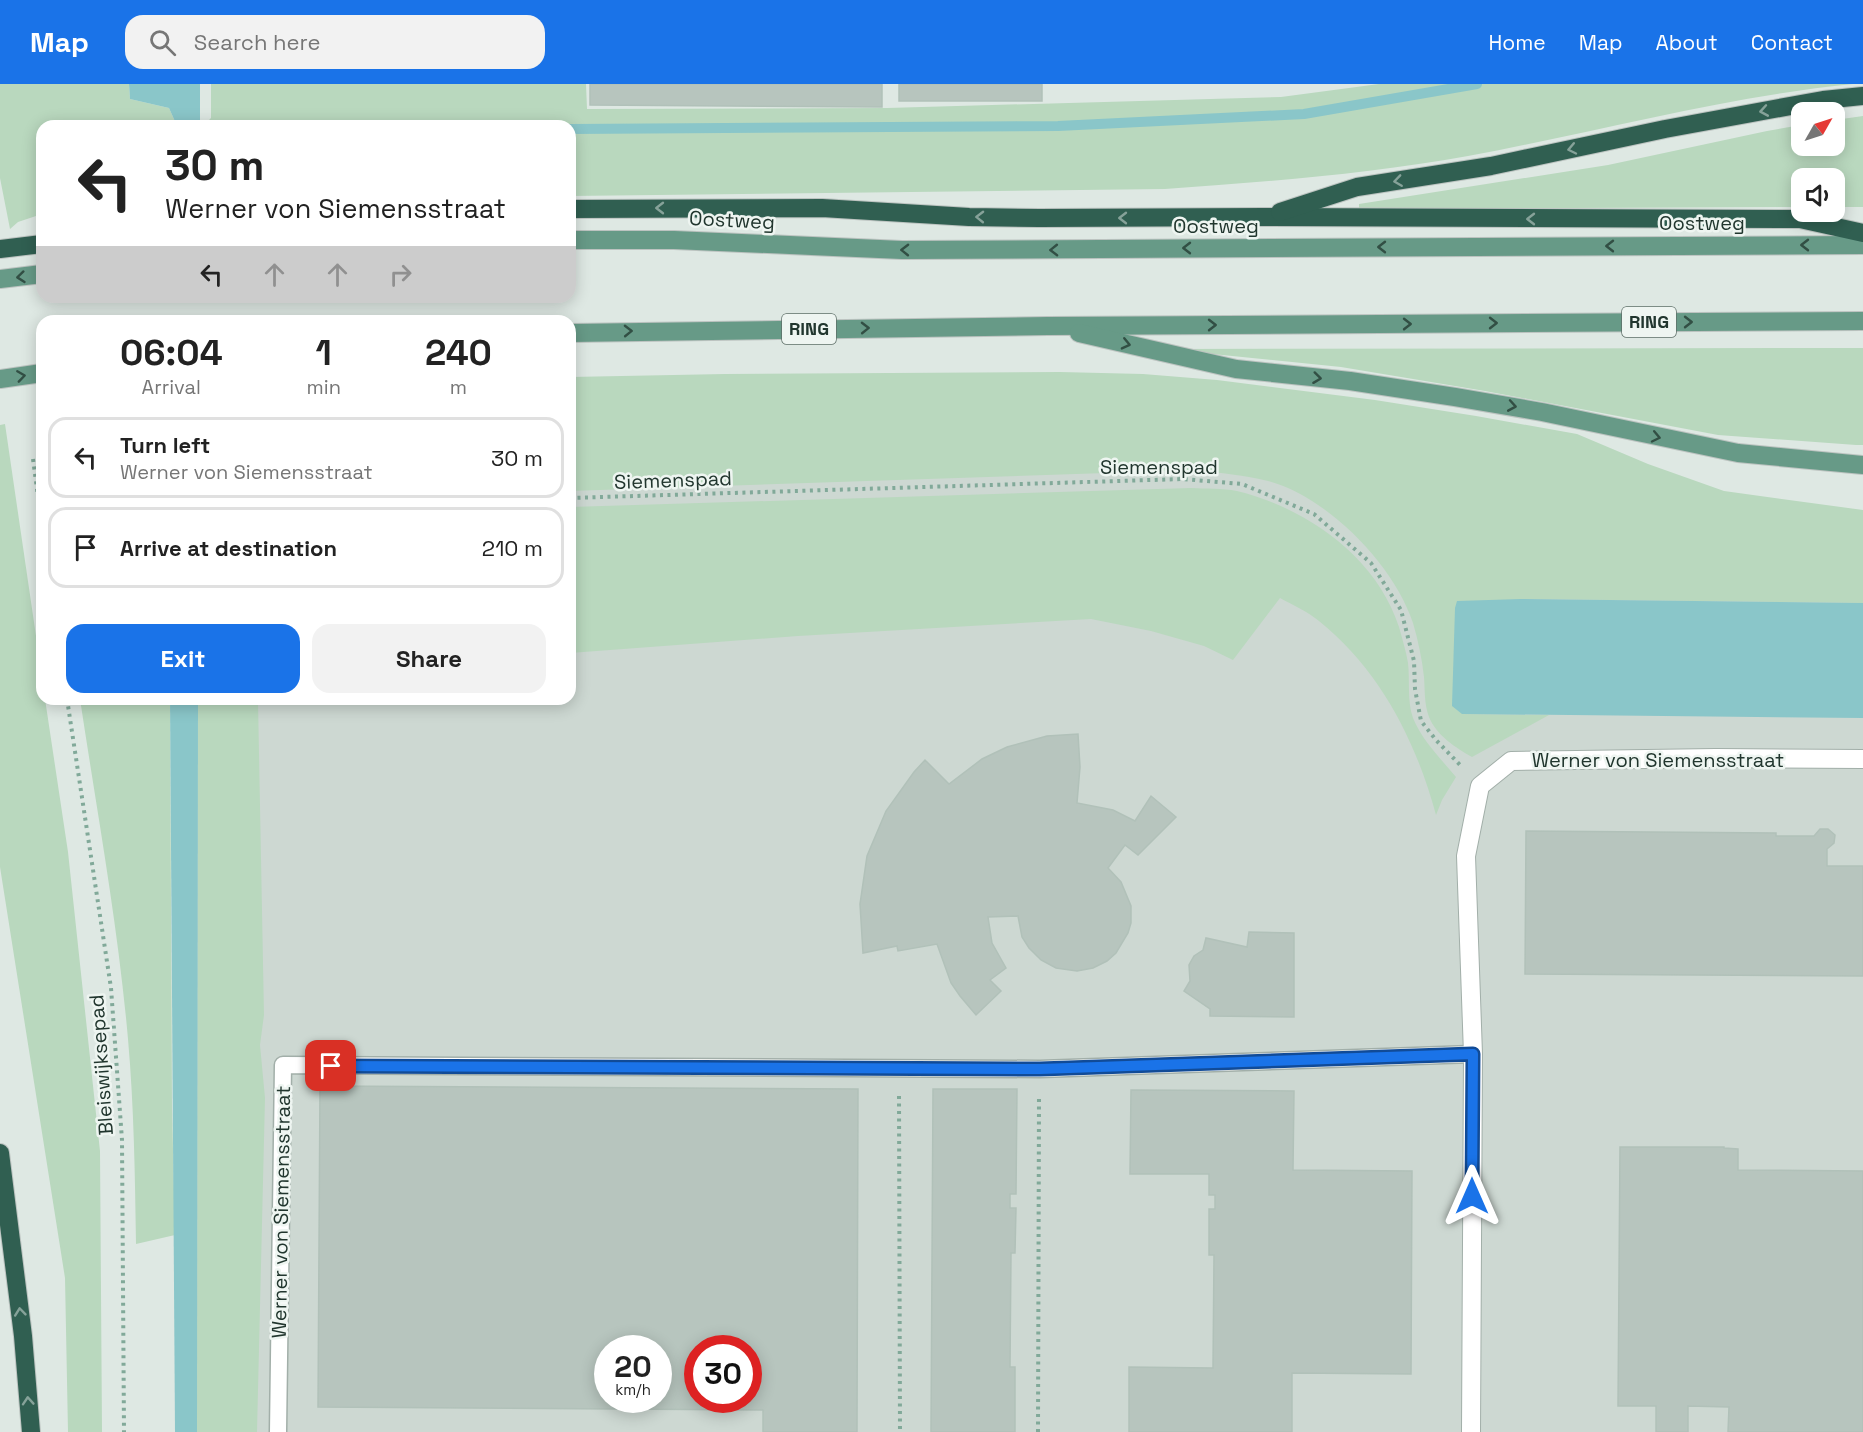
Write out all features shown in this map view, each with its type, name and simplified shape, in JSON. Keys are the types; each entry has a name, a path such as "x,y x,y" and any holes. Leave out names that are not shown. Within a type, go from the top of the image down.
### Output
{"highway":[{"path":"1265,217 1358,187 1491,166 1665,129 1812,102 1863,96"},
{"path":"576,209 822,208 969,217 1800,219 1863,233"},
{"path":"0,249 36,245"},
{"path":"0,1153 23,1336 31,1432"}],"main road":[{"name":"Oostweg","path":"576,240 674,240 902,250 1863,245"},
{"path":"0,279 36,275"},
{"name":"RING","path":"576,333 1048,326 1863,321"},
{"path":"1048,326 1236,369 1369,384 1455,397 1542,412 1738,453 1863,465"},
{"path":"0,379 36,374"}],"street":[{"name":"Werner von Siemensstraat","path":"1480,786 1511,761 1716,758 1863,759"},
{"path":"1471,1432 1473,1054 1466,856 1480,786"}],"lane":[{"name":"Werner von Siemensstraat","path":"278,1432 283,1065 1040,1069 1473,1054"}],"path":[{"path":"33,459 36,481"},
{"name":"Siemenspad","path":"576,498 1183,478 1242,484 1314,514 1371,563 1401,610 1414,661 1415,689 1421,722 1480,786"},
{"name":"Bleiswijksepad","path":"68,705 111,988 122,1140 124,1432"},
{"path":"898,1068 900,1432"},
{"path":"1038,1432 1040,1069"}],"shaded area":[{"path":"1247,446 1863,558 1863,1432 183,1432 171,705 576,705 576,477"}],"green space":[{"path":"0,84 129,84 130,99 169,108 174,120 36,120 36,216 18,222 10,229 0,178"},
{"path":"211,84 586,84 587,109 887,108 1281,97 1379,84 1853,84 1756,97 1516,147 1430,162 1355,173 1165,189 576,196 576,120 209,120 211,118"},
{"path":"1863,116 1863,207 1845,207 1845,168 1791,168 1791,207 1359,209 1359,204 1608,165 1791,127 1791,156 1845,156 1845,119"},
{"path":"1863,348 1863,445 1718,435 1485,391 1341,367 1163,349"},
{"path":"1060,372 1143,374 1217,380 1375,400 1577,434 1648,464 1724,491 1863,510 1863,603 1521,599 1462,714 1549,715 1472,757 1453,745 1432,724 1425,702 1422,663 1413,623 1404,601 1375,557 1356,536 1313,502 1291,489 1268,481 1196,470 576,491 576,377"},
{"path":"5,424 36,636 36,705 46,705 68,852 100,1151 102,1432 68,1432 65,1278 0,867 0,425"},
{"path":"1191,488 1237,491 1288,509 1313,523 1356,557 1374,578 1388,601 1399,627 1408,663 1409,698 1413,718 1426,741 1456,777 1436,815 1418,760 1378,684 1341,640 1319,621 1280,598 1233,660 1204,646 1151,631 1091,619 798,636 576,653 576,507"},
{"path":"81,705 170,705 175,1235 136,1244 130,1065 113,911"},
{"path":"198,705 258,705 264,1015 260,1045 265,1098 257,1432 197,1432"}],"water":[{"path":"129,84 200,84 200,120 174,120 169,108 130,99"},
{"path":"1521,599 1863,603 1863,718 1462,714 1452,706 1457,601"},
{"path":"170,705 198,705 197,1432 175,1432"}],"building":[{"path":"590,84 882,84 882,107 590,105"},
{"path":"899,84 1042,84 1042,101 899,101"},
{"path":"1078,734 1080,767 1077,803 1113,810 1135,821 1151,796 1176,817 1138,855 1125,845 1108,868 1121,882 1131,906 1131,923 1128,933 1116,953 1093,968 1077,971 1056,968 1041,960 1029,948 1022,937 1018,916 988,917 992,943 1006,968 990,980 1001,991 976,1015 951,983 937,944 898,951 897,946 863,953 860,904 867,856 886,811 925,760 949,784 982,759 1007,747 1047,736"},
{"path":"1820,829 1828,829 1835,835 1834,843 1827,849 1827,866 1863,866 1863,976 1525,974 1526,831 1776,833 1776,836 1814,836"},
{"path":"1249,932 1294,933 1294,1017 1210,1016 1210,1009 1184,991 1190,981 1189,965 1194,956 1203,950 1206,938 1247,947"},
{"path":"320,1086 858,1089 857,1432 763,1432 762,1335 684,1335 684,1409 672,1409 672,1335 594,1335 594,1409 318,1407"},
{"path":"933,1089 1017,1089 1016,1194 1010,1194 1010,1208 1016,1208 1015,1253 1011,1253 1010,1367 1015,1367 1015,1432 931,1432"},
{"path":"1131,1090 1294,1091 1293,1170 1412,1171 1411,1374 1292,1373 1292,1432 1129,1432 1129,1367 1213,1368 1214,1255 1209,1255 1209,1209 1215,1209 1215,1195 1209,1195 1209,1174 1130,1174"},
{"path":"1620,1147 1738,1149 1738,1170 1863,1171 1863,1432 1728,1432 1729,1407 1688,1406 1688,1432 1656,1432 1656,1406 1618,1406"}],"waterway":[{"path":"576,129 1058,126 1304,114 1477,84"}],"route":[{"path":"331,1066 1040,1069 1473,1054 1472,1196"}]}
